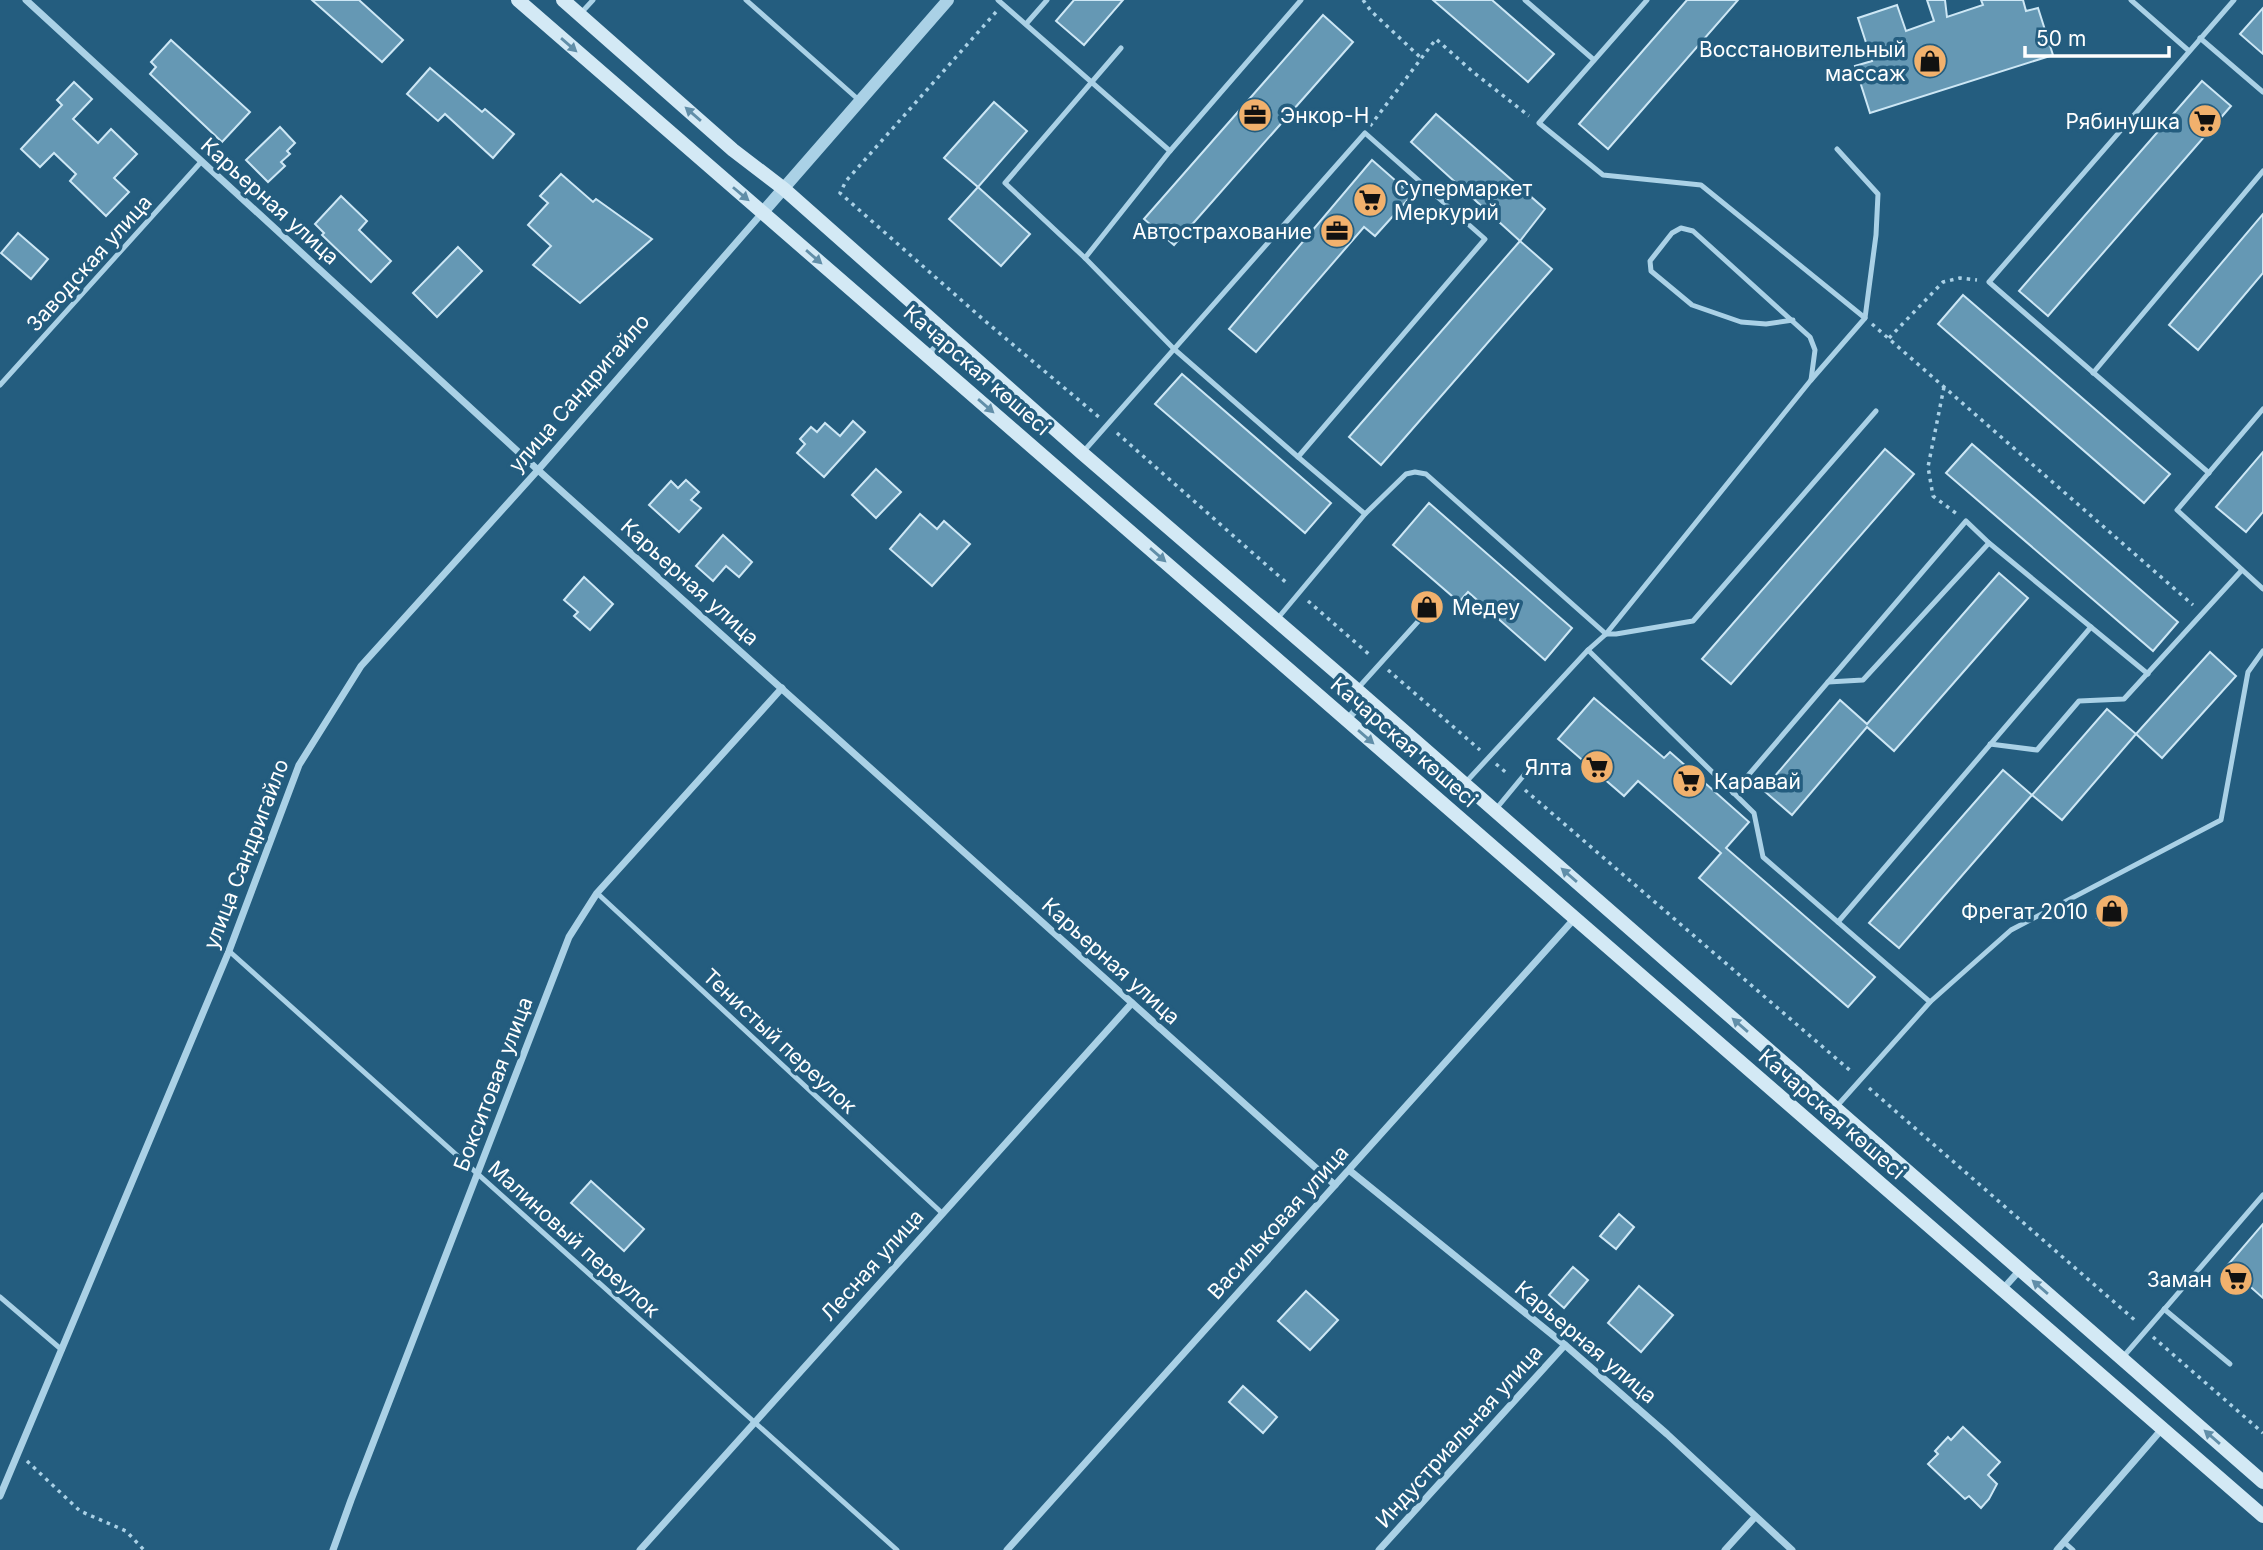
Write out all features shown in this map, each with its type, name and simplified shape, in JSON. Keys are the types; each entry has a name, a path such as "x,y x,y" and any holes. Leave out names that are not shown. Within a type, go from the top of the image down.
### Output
{"main road":[{"name":"Качарская көшесі","path":"518,0 2263,1517"},
{"name":"Качарская көшесі","path":"563,0 733,150 783,189 2263,1482"}],"street":[{"name":"Карьерная улица","path":"26,0 538,470 1335,1185"},
{"name":"улица Сандригайло","path":"0,1496 229,951 299,765 360,666 538,470 948,0"},
{"path":"928,356 948,333"},
{"name":"Бокситовая улица","path":"333,1550 569,937 597,893 782,688"},
{"path":"1348,720 1362,694"},
{"name":"Васильковая улица","path":"1007,1550 1575,918"},
{"name":"Лесная улица","path":"640,1550 1132,1003"},
{"name":"Карьерная улица","path":"1349,1170 1565,1345 1667,1434 1792,1550"},
{"path":"2002,1290 2020,1270"},
{"name":"Индустриальная улица","path":"1379,1550 1565,1345"},
{"path":"2057,1550 2162,1429"},
{"path":"1725,1550 1755,1517"}],"lane":[{"path":"580,15 593,0"},
{"path":"746,0 860,101"},
{"path":"1026,24 1047,0"},
{"path":"1085,258 1170,151 1301,0"},
{"path":"1525,0 1594,60"},
{"path":"1647,0 1539,123 1602,175 1701,184 1865,318"},
{"path":"2131,0 2189,51"},
{"path":"2209,473 1989,282 2234,0"},
{"path":"1000,2 1170,151"},
{"path":"2200,38 2263,92"},
{"path":"1121,48 1005,183 1085,258 1174,349 1365,514"},
{"path":"1082,453 1365,133 1485,239 1298,457"},
{"path":"1464,784 1606,634 1811,380 1865,318 1876,235 1878,194 1837,149"},
{"name":"Заводская улица","path":"0,385 201,162"},
{"path":"2093,373 2263,172"},
{"path":"1793,320 1766,324 1741,321 1692,306 1651,271 1650,261 1672,233 1681,228 1693,231 1793,320 1810,337 1815,350 1811,380"},
{"path":"2263,409 2177,510 2263,589"},
{"path":"1276,620 1365,514 1406,474 1415,472 1426,474 1606,634 1693,621 1875,411"},
{"path":"1733,793 1966,521 2148,674"},
{"path":"1829,682 1863,680 1989,543"},
{"path":"1990,744 2037,750 2079,701 2124,699 2242,570"},
{"path":"1362,694 1380,664 1423,616"},
{"path":"1838,922 2091,626"},
{"path":"1588,650 1754,813 1763,857 1930,1002"},
{"path":"1835,1108 1930,1002 2011,930 2221,820 2248,672 2263,651"},
{"path":"1494,810 1534,763"},
{"name":"Тенистый переулок","path":"597,893 942,1213"},
{"name":"Малиновый переулок","path":"229,951 897,1550"},
{"path":"2122,1359 2260,1204 2263,1195"},
{"path":"0,1297 62,1350"},
{"path":"2164,1309 2230,1364"},
{"path":"2064,1542 2073,1550"}],"path":[{"path":"1363,0 1371,11 1421,58"},
{"path":"1000,2 846,181 840,193 2263,1433"},
{"path":"1365,133 1436,39 1473,72 1539,123"},
{"path":"1888,338 1943,282 1960,278 1989,282"},
{"path":"1865,318 2203,613"},
{"path":"1944,387 1928,467 1933,496 1966,521"},
{"path":"18,1453 80,1511 126,1531 144,1550"}],"building":[{"path":"312,0 359,0 403,40 382,62"},
{"path":"1074,0 1123,0 1084,45 1056,21"},
{"path":"1433,0 1492,0 1554,54 1528,82"},
{"path":"1687,0 1738,0 1608,149 1579,124"},
{"path":"1927,0 1945,0 1947,17 1983,5 1981,0 2023,0 2026,11 2038,8 2053,55 1870,113 1855,66 1872,61 1858,18 1897,5 1906,31 1934,21"},
{"path":"2263,8 2263,54 2240,34"},
{"path":"1323,15 1353,42 1174,245 1144,219"},
{"path":"171,40 250,112 222,142 150,74 156,67 151,62"},
{"path":"430,68 482,112 485,109 514,134 493,158 445,114 438,121 407,94"},
{"path":"2202,81 2231,106 2048,316 2019,291"},
{"path":"74,82 92,99 73,119 98,143 111,129 137,154 114,178 129,192 106,216 70,181 76,174 54,153 40,167 21,149 62,105 57,100"},
{"path":"994,102 1027,131 978,187 944,158"},
{"path":"1436,114 1545,209 1520,241 1411,142"},
{"path":"280,127 295,143 287,151 290,154 281,162 285,166 268,182 246,160"},
{"path":"1372,160 1412,195 1375,236 1364,227 1256,352 1229,329"},
{"path":"561,174 593,202 596,199 652,239 580,303 533,265 551,246 528,225 548,203 540,196"},
{"path":"978,187 1030,234 1001,266 949,219"},
{"path":"341,196 367,221 359,230 391,261 371,282 322,235 324,233 315,224"},
{"path":"2263,214 2263,273 2198,350 2169,325"},
{"path":"18,233 48,259 31,279 1,253"},
{"path":"1520,241 1552,269 1381,465 1349,437"},
{"path":"458,247 482,271 437,317 413,293"},
{"path":"1963,295 2170,474 2144,503 1938,324"},
{"path":"1182,374 1331,503 1305,533 1155,404"},
{"path":"853,421 865,432 824,477 797,453 805,444 800,439 811,427 817,432 825,423 840,436"},
{"path":"1972,444 2178,622 2153,651 1946,473"},
{"path":"1885,449 1914,474 1731,684 1702,659"},
{"path":"2263,452 2263,512 2246,532 2216,507"},
{"path":"876,469 901,492 876,518 852,495"},
{"path":"686,480 699,492 691,500 701,508 679,532 649,505 671,481 678,488"},
{"path":"1429,503 1572,628 1545,660 1468,592 1459,602 1393,545"},
{"path":"920,514 937,529 944,521 970,544 932,586 890,549"},
{"path":"723,535 752,562 739,577 726,566 713,581 696,566"},
{"path":"1999,573 2028,598 1894,751 1867,727 1792,815 1763,790 1840,700 1867,724"},
{"path":"584,577 613,604 590,630 574,616 578,612 564,600"},
{"path":"2210,652 2236,676 2162,758 2136,734"},
{"path":"1594,698 1664,758 1670,752 1749,822 1726,848 1875,977 1848,1007 1699,878 1721,853 1638,781 1624,796 1558,739"},
{"path":"2107,709 2136,734 2062,820 2032,795"},
{"path":"2003,770 2032,795 1899,948 1869,923"},
{"name":"Фрегат 2010","path":"2116,896 2127,905 2109,927 2097,918"},
{"path":"591,1181 644,1229 624,1251 571,1203"},
{"path":"1619,1214 1634,1227 1616,1249 1600,1236"},
{"path":"2263,1224 2263,1298 2227,1266"},
{"path":"1573,1267 1588,1280 1564,1308 1549,1295"},
{"path":"1639,1286 1673,1315 1641,1352 1608,1323"},
{"path":"1306,1291 1338,1320 1310,1350 1278,1321"},
{"path":"1243,1386 1277,1417 1263,1433 1229,1402"},
{"path":"1963,1427 2000,1462 1988,1475 1997,1484 1981,1508 1969,1496 1965,1499 1928,1464 1938,1454 1935,1451 1948,1437 1951,1440"}],"place":[{"name":"Восстановительный массаж","path":"1930,61"},
{"name":"Энкор-Н","path":"1255,115"},
{"name":"Рябинушка","path":"2205,121"},
{"name":"Супермаркет Меркурий","path":"1370,200"},
{"name":"Автострахование","path":"1337,231"},
{"name":"Медеу","path":"1427,607"},
{"name":"Ялта","path":"1597,767"},
{"name":"Каравай","path":"1689,781"},
{"name":"Фрегат 2010","path":"2112,911"},
{"name":"Заман","path":"2236,1279"}]}
